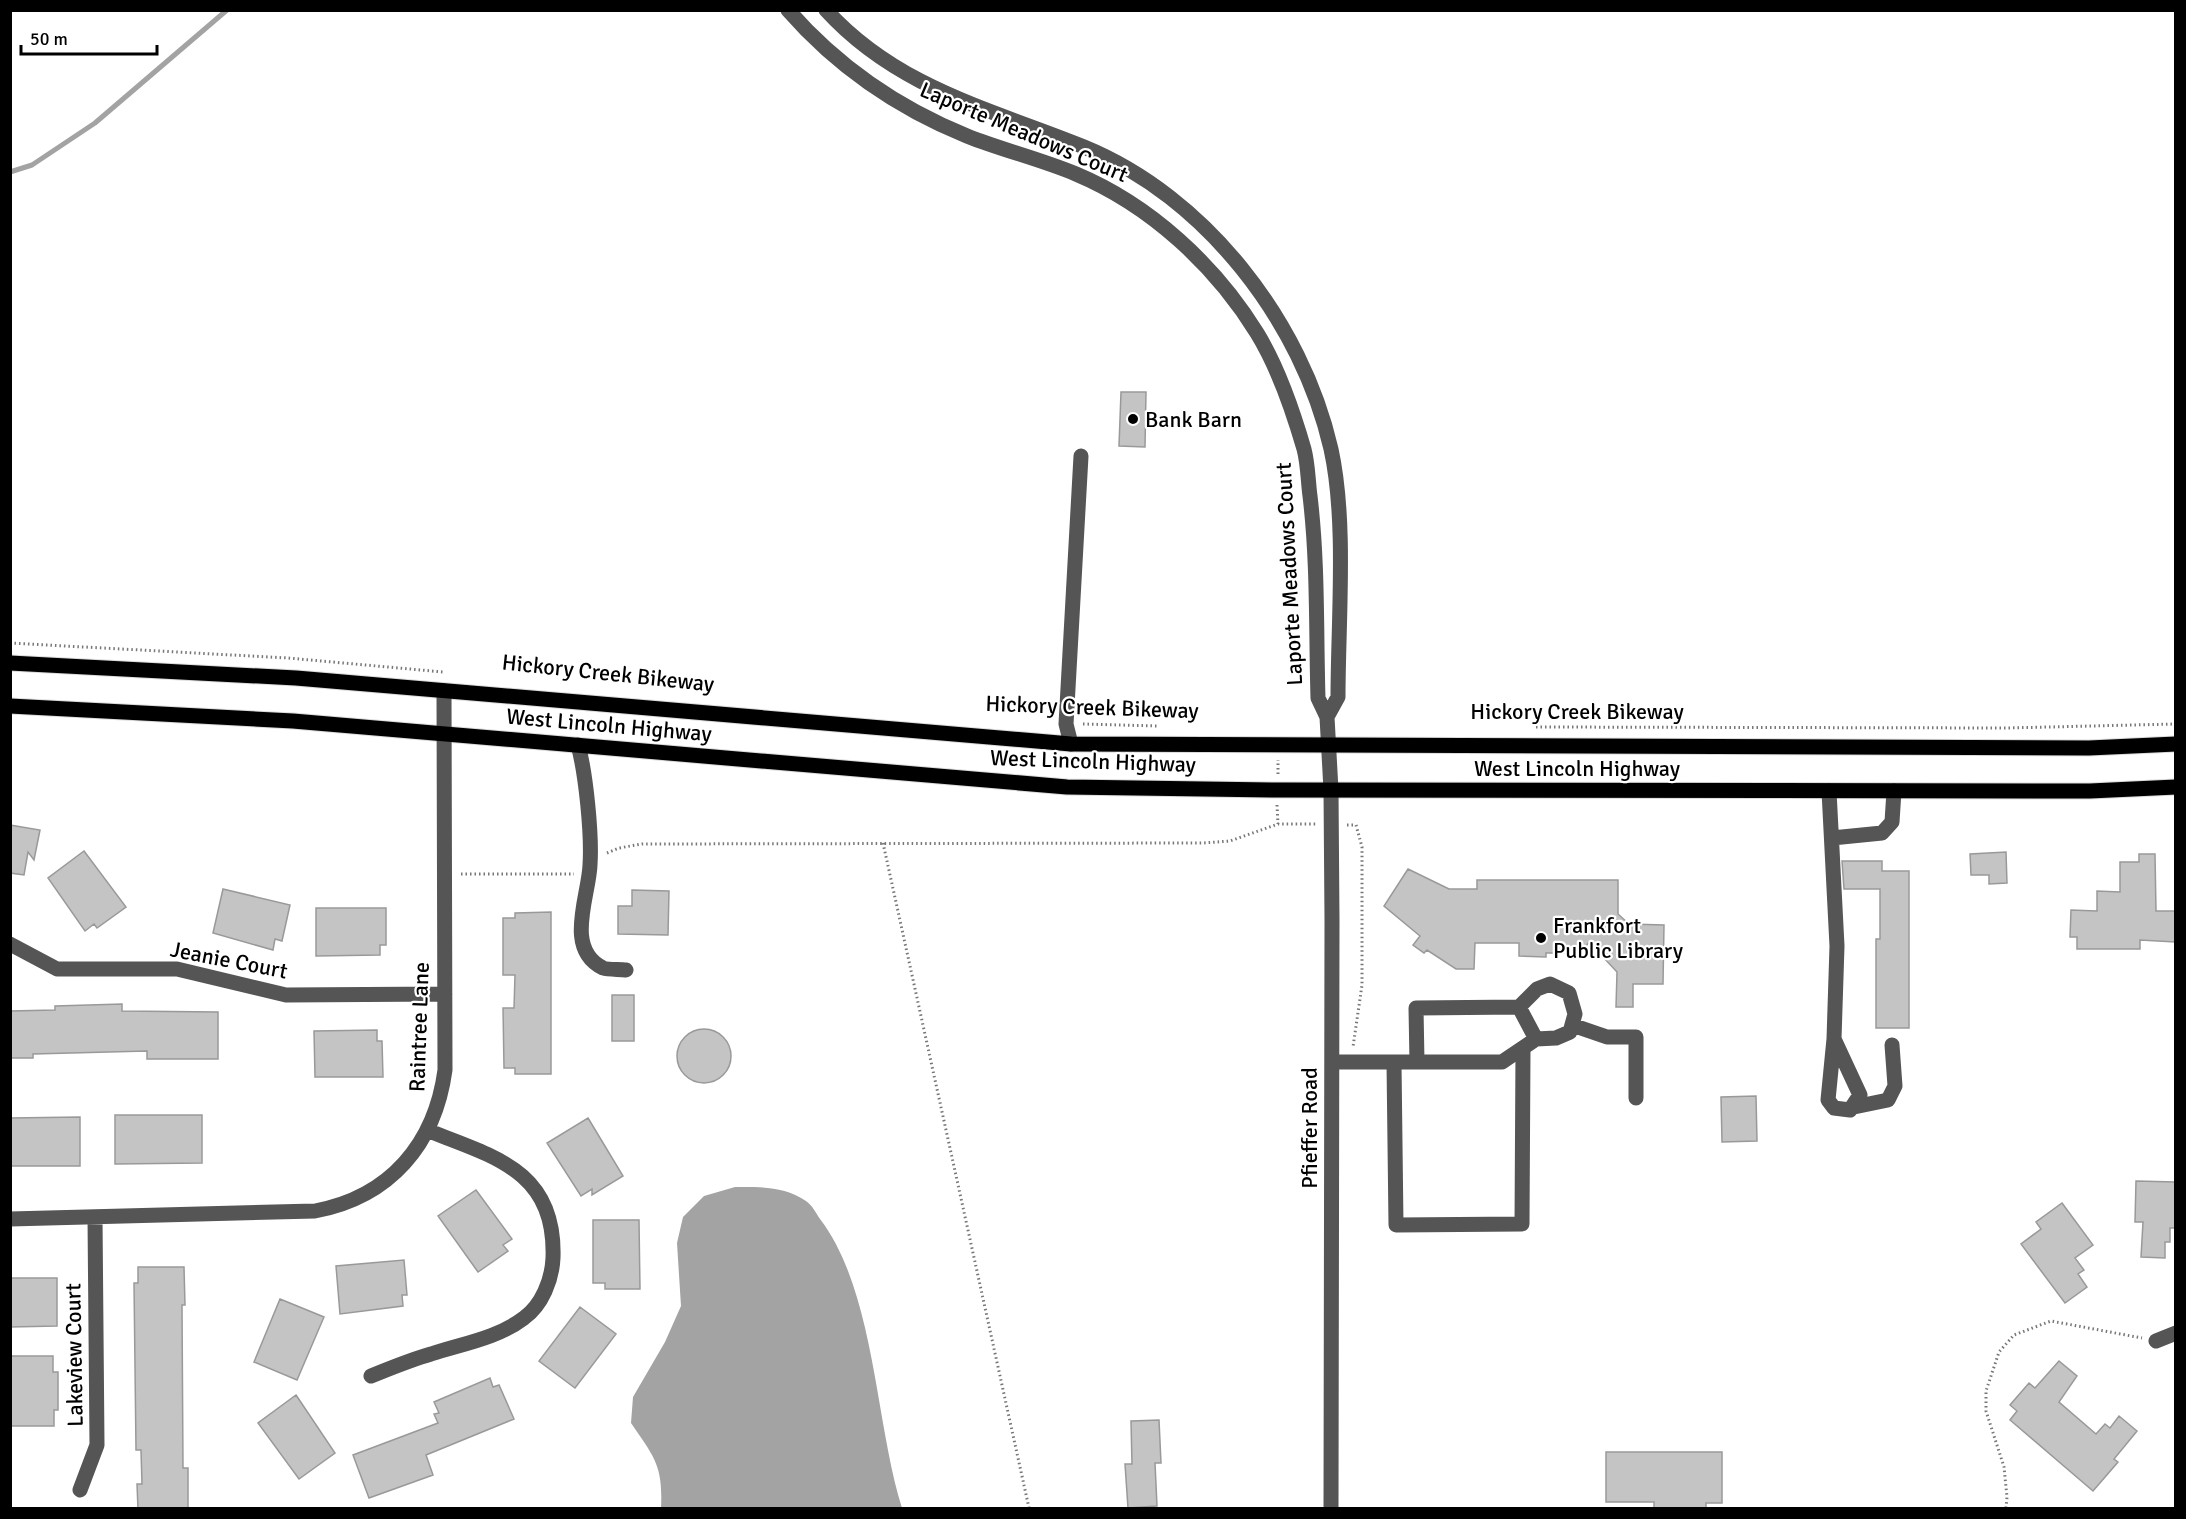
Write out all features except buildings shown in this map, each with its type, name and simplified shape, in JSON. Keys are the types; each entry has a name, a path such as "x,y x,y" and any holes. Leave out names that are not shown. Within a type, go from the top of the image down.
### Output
{"main road":[{"name":"West Lincoln Highway","path":"10,663 296,678 1071,744 1330,747 2090,748 2175,744"},
{"name":"West Lincoln Highway","path":"10,706 293,721 1067,787 1331,790 2090,791 2175,787"}],"street":[{"name":"Laporte Meadows Court","path":"788,10 860,79 922,116 968,136 1077,174 1129,202 1177,238 1217,279 1257,334 1280,383 1304,451 1313,525 1318,698 1327,717 1330,747"},
{"name":"Laporte Meadows Court","path":"826,10 878,57 915,80 975,108 1087,148 1132,171 1178,202 1252,279 1286,332 1303,366 1331,449 1339,517 1338,697 1327,717"},
{"path":"1071,744 1066,724 1082,456"},
{"name":"Raintree Lane","path":"10,1219 296,1213 332,1208 384,1183 417,1150 429,1131 439,1105 445,1070 444,691"},
{"path":"578,745 583,762 591,865 580,928 588,953 603,968 626,970"},
{"name":"Pfieffer Road","path":"1330,747 1331,1509"},
{"path":"1829,790 1837,946 1834,1039 1828,1100 1834,1108 1850,1110 1854,1107 1888,1100 1895,1086 1892,1045"},
{"path":"1832,838 1882,833 1892,822 1894,790"},
{"name":"Jeanie Court","path":"10,944 57,969 177,969 286,995 445,994"},
{"path":"1332,1062 1394,1063 1502,1062 1536,1039 1556,1038 1570,1032 1575,1014 1569,993 1550,984 1537,989 1519,1007 1416,1008 1417,1062"},
{"path":"1519,1007 1536,1039"},
{"path":"1572,1025 1607,1037 1636,1037 1636,1098"},
{"path":"1834,1039 1860,1095 1854,1107"},
{"path":"1394,1063 1396,1225 1522,1224 1522,1049"},
{"path":"371,1376 422,1356 505,1330 526,1317 544,1294 553,1272 554,1243 547,1213 534,1185 490,1155 429,1131"},
{"name":"Lakeview Court","path":"80,1490 97,1444 95,1217"},
{"path":"2156,1341 2175,1333"}],"path":[{"path":"10,643 288,658 453,673"},
{"name":"Hickory Creek Bikeway","path":"1066,724 1161,726"},
{"name":"Hickory Creek Bikeway","path":"1530,728 2006,728 2175,724"},
{"path":"444,874 558,876 573,874 619,848 642,844 1203,843 1230,841 1278,824"},
{"path":"1350,1062 1362,984 1362,847 1356,825"},
{"path":"883,843 1029,1509"},
{"path":"2006,1509 2004,1467 1986,1411 1986,1391 1999,1352 2013,1335 2051,1321 2156,1341"}],"shaded area":[{"path":"735,1187 763,1187 798,1196 814,1209 838,1249 852,1282 863,1319 893,1474 902,1508 661,1508 661,1482 656,1463 631,1423 633,1397 665,1342 681,1306 677,1243 683,1217 704,1196"}],"waterway":[{"path":"10,172 32,165 95,123 227,10"}],"place":[{"name":"Bank Barn","path":"1133,419"},
{"name":"Frankfort Public Library","path":"1541,938"}]}
